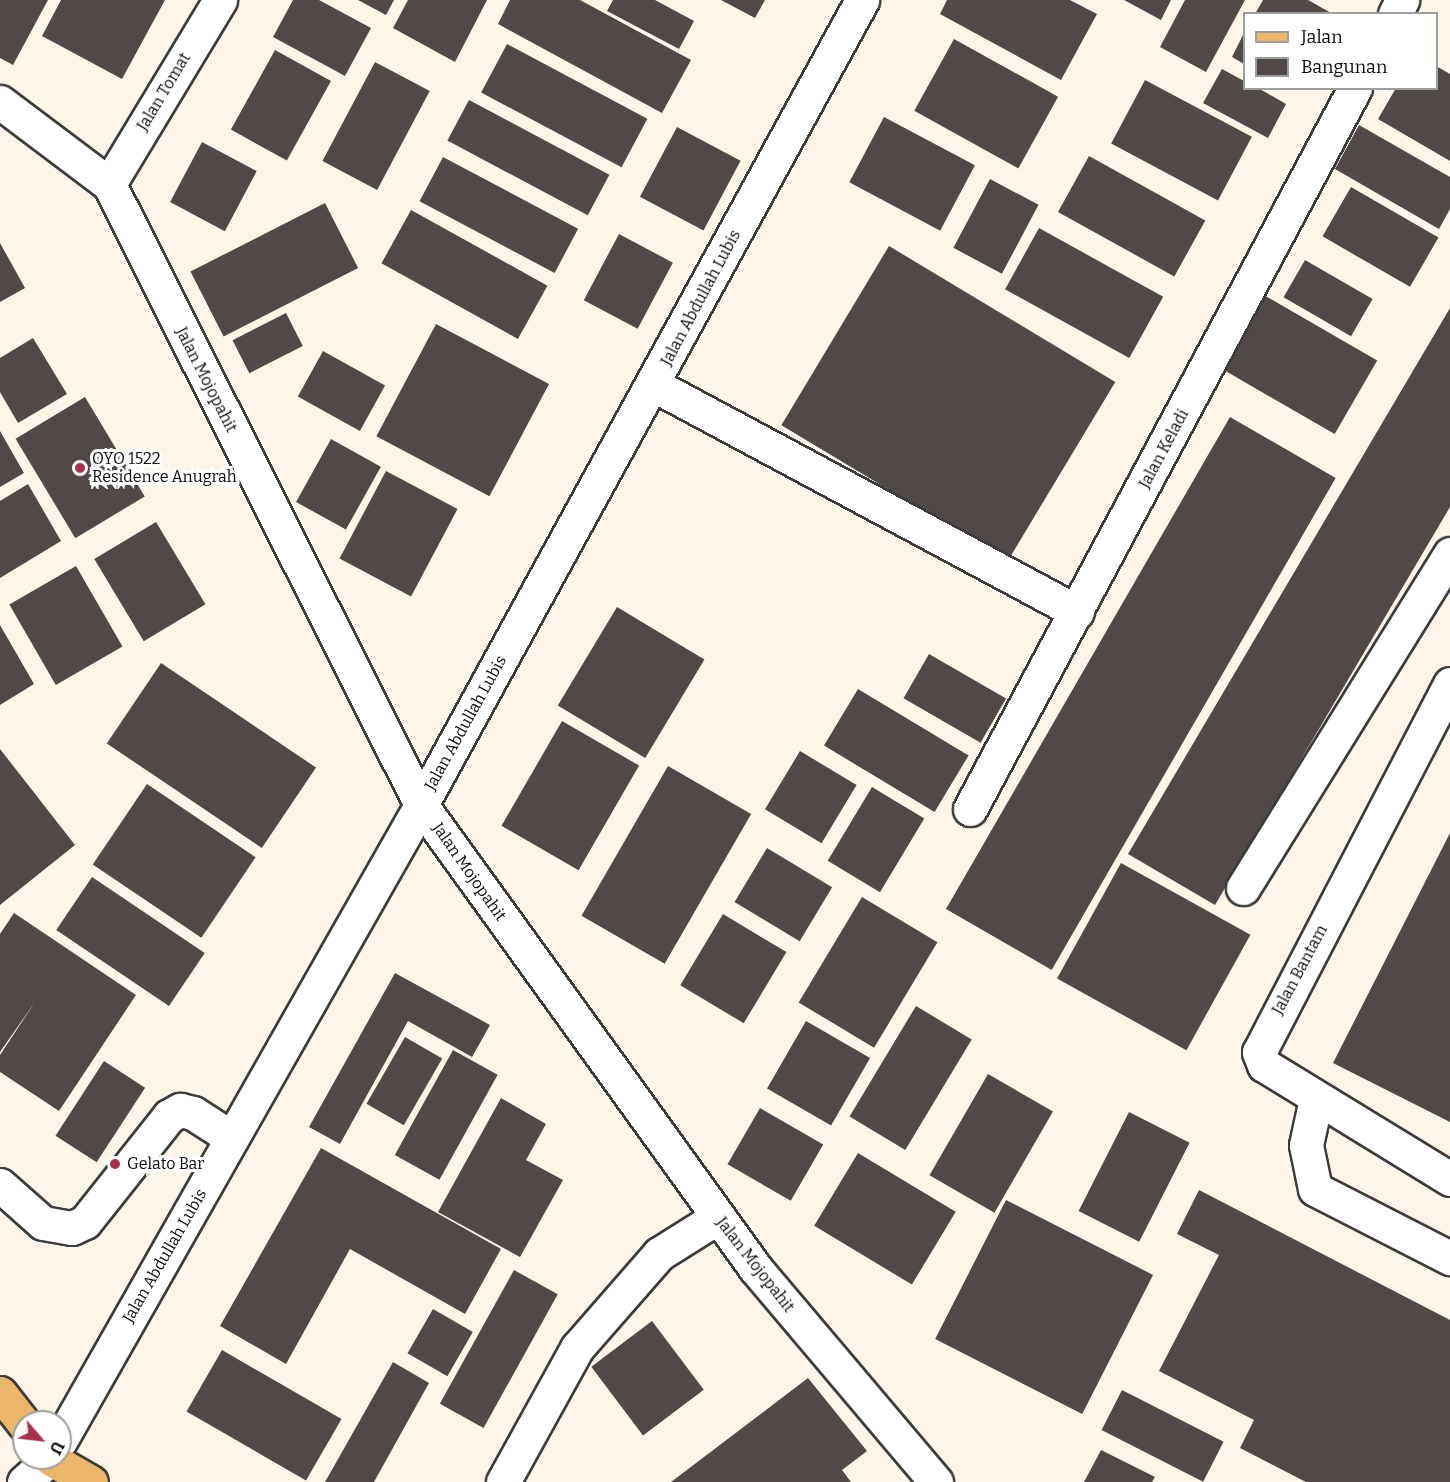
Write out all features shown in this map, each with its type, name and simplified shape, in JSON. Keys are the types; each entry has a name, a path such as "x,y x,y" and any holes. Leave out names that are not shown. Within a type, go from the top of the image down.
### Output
{"main road":[{"path":"0,1393 13,1410"},
{"path":"70,1470 91,1482"}],"street":[{"name":"Jalan Tomat","path":"109,184 220,0"},
{"name":"Jalan Abdullah Lubis","path":"72,1420 421,805 654,385 862,0"},
{"name":"Jalan Keladi","path":"970,809 1354,90"},
{"name":"Jalan Mojopahit","path":"0,102 109,184 421,805 756,1269 936,1482"},
{"path":"654,385 1077,612"},
{"path":"1243,888 1450,554"},
{"name":"Jalan Bantam","path":"1450,684 1262,1041 1264,1065 1316,1099 1450,1179"},
{"path":"1316,1099 1306,1145 1315,1189 1450,1258"},
{"path":"0,1185 43,1223 72,1228 85,1222 169,1116 180,1110 193,1113 232,1138"},
{"path":"503,1482 577,1348 659,1254 718,1217"},
{"path":"24,1482 37,1470"}],"building":[{"path":"0,0 48,0 13,65 0,58"},
{"path":"61,0 165,0 122,79 42,36"},
{"path":"293,0 319,0 371,28 345,76 273,37"},
{"path":"358,0 394,0 386,15"},
{"path":"408,0 487,0 455,62 393,28"},
{"path":"510,0 580,0 691,60 662,113 498,24"},
{"path":"613,0 655,0 694,21 679,49 607,11"},
{"path":"721,0 765,0 755,18"},
{"path":"947,0 1070,0 1097,14 1061,80 940,14"},
{"path":"1124,0 1171,0 1161,20"},
{"path":"1185,0 1245,0 1206,72 1160,47"},
{"path":"1263,0 1308,0 1329,12 1256,12"},
{"path":"1243,35 1243,63 1232,57"},
{"path":"954,39 1058,97 1018,168 914,111"},
{"path":"507,44 647,119 622,167 481,93"},
{"path":"275,50 331,81 287,161 231,130"},
{"path":"375,62 430,91 377,190 322,161"},
{"path":"1438,67 1450,74 1450,161 1378,119 1395,90 1438,90"},
{"path":"1222,69 1243,80 1243,90 1262,90 1286,104 1268,138 1203,103"},
{"path":"1145,80 1252,137 1218,200 1111,144"},
{"path":"469,100 609,175 588,215 447,141"},
{"path":"884,117 975,165 940,231 849,182"},
{"path":"1359,125 1450,177 1450,209 1439,229 1335,169"},
{"path":"677,127 741,161 703,231 640,197"},
{"path":"202,142 257,171 225,231 170,202"},
{"path":"1089,156 1205,220 1174,276 1058,212"},
{"path":"443,157 578,229 555,273 420,201"},
{"path":"990,179 1039,205 1002,274 953,248"},
{"path":"1351,187 1438,238 1410,287 1322,236"},
{"path":"325,203 358,268 224,337 190,272"},
{"path":"411,210 547,286 518,339 381,263"},
{"path":"1039,228 1163,297 1129,358 1005,289"},
{"path":"619,234 673,263 638,329 584,300"},
{"path":"0,243 25,288 0,302"},
{"path":"889,246 1115,382 1008,561 781,425"},
{"path":"1305,260 1373,299 1351,336 1284,297"},
{"path":"1262,294 1377,360 1335,434 1220,368"},
{"path":"1450,308 1450,507 1215,905 1128,854"},
{"path":"286,313 303,346 249,373 233,340"},
{"path":"436,324 549,384 489,496 376,436"},
{"path":"33,338 67,394 18,423 0,392 0,358"},
{"path":"323,351 385,385 360,431 298,396"},
{"name":"OYO 1522 Residence Anugrah","path":"85,397 145,496 75,538 16,439"},
{"path":"1230,417 1336,478 1052,970 946,909"},
{"path":"0,431 24,473 0,487"},
{"path":"331,439 381,467 346,530 296,502"},
{"path":"386,471 458,509 411,596 340,558"},
{"path":"28,484 61,541 0,578 0,501"},
{"path":"156,522 205,604 144,641 94,559"},
{"path":"76,566 122,647 56,685 9,604"},
{"path":"617,607 704,660 645,758 558,706"},
{"path":"0,625 34,684 0,705"},
{"path":"929,654 1006,698 981,743 904,698"},
{"path":"161,663 316,768 262,848 107,743"},
{"path":"858,689 969,755 935,812 824,746"},
{"path":"562,721 639,766 579,870 502,826"},
{"path":"0,749 75,845 0,905"},
{"path":"800,751 857,785 822,843 765,809"},
{"path":"668,766 751,814 665,964 582,916"},
{"path":"147,784 256,857 201,938 93,864"},
{"path":"872,787 924,818 880,892 828,861"},
{"path":"1450,833 1450,1122 1333,1063"},
{"path":"767,848 832,887 800,941 735,902"},
{"path":"1121,863 1250,935 1186,1050 1057,978"},
{"path":"92,877 205,953 169,1006 56,930"},
{"path":"862,897 937,942 874,1048 799,1002"},
{"path":"14,913 136,995 59,1111 0,1072 0,1055 35,1002 0,1052 0,934"},
{"path":"723,914 786,952 744,1023 680,985"},
{"path":"395,973 490,1025 472,1057 408,1021 340,1144 309,1127"},
{"path":"916,1006 972,1039 905,1150 850,1117"},
{"path":"806,1021 870,1058 831,1126 767,1089"},
{"path":"405,1037 442,1058 404,1125 366,1104"},
{"path":"453,1050 498,1075 439,1180 395,1155"},
{"path":"104,1061 145,1088 97,1162 56,1136"},
{"path":"988,1074 1053,1112 994,1213 930,1175"},
{"path":"501,1098 546,1124 526,1160 563,1180 520,1257 438,1212"},
{"path":"760,1108 823,1144 791,1201 728,1164"},
{"path":"1129,1112 1190,1143 1139,1242 1079,1211"},
{"path":"321,1148 501,1249 465,1314 350,1249 286,1364 220,1326"},
{"path":"858,1153 956,1212 912,1285 814,1226"},
{"path":"1199,1190 1450,1320 1450,1482 1306,1482 1240,1448 1254,1420 1159,1371 1219,1255 1177,1234"},
{"path":"1006,1200 1153,1275 1082,1414 935,1339"},
{"path":"514,1270 558,1294 484,1428 440,1404"},
{"path":"433,1309 473,1332 447,1376 408,1353"},
{"path":"652,1321 704,1390 643,1435 591,1367"},
{"path":"222,1350 342,1419 306,1480 186,1411"},
{"path":"393,1362 429,1383 374,1482 325,1482"},
{"path":"808,1378 867,1451 842,1470 851,1482 671,1482"},
{"path":"1122,1390 1224,1442 1203,1482 1102,1430"},
{"path":"1101,1450 1155,1477 1152,1482 1084,1482"}],"place":[{"name":"OYO 1522 Residence Anugrah","path":"80,468"},
{"name":"Gelato Bar","path":"115,1164"}]}
